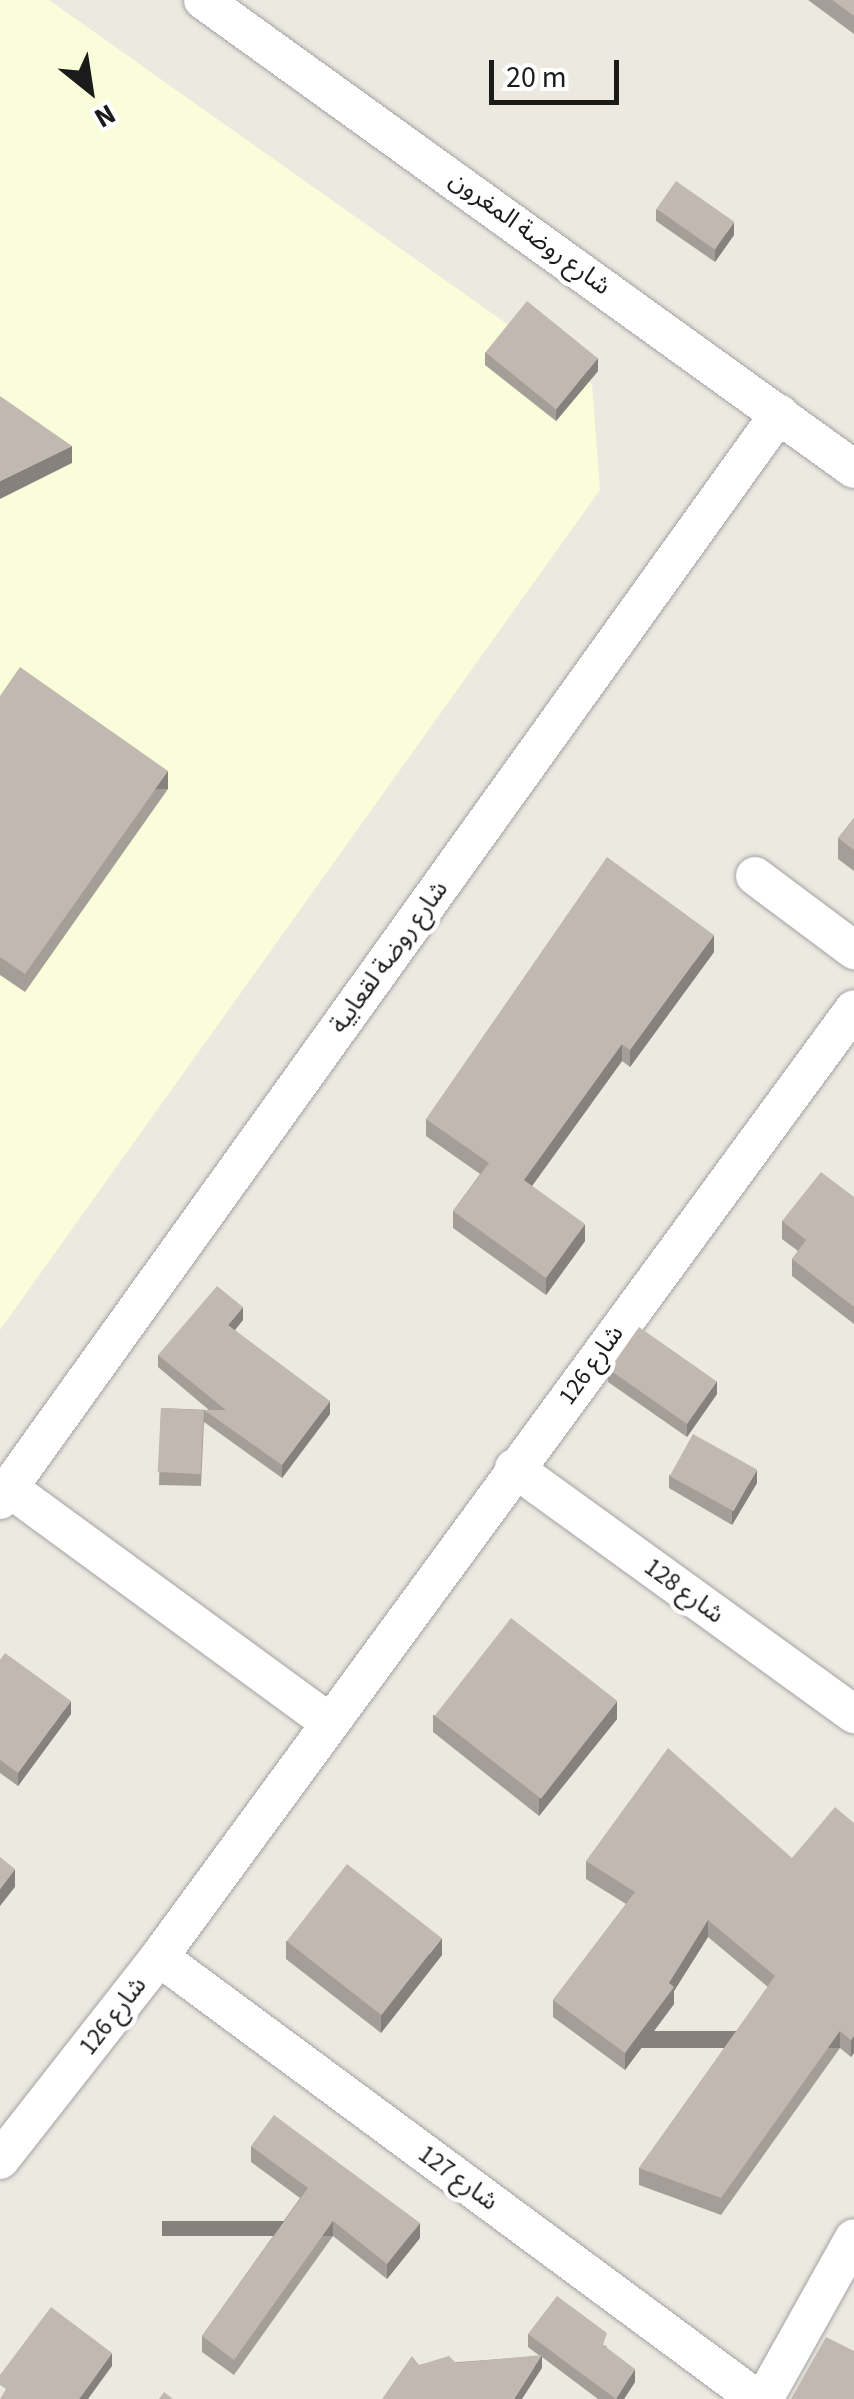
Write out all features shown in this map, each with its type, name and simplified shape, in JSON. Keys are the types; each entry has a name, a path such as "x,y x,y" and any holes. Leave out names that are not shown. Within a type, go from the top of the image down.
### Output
{"street":[{"name":"شارع روضة المغرون","path":"225,6 854,470"},
{"name":"شارع روضة لقعابية","path":"4,1494 779,414"},
{"path":"755,876 854,950"},
{"name":"شارع 126","path":"0,2160 159,1957 854,1009"},
{"name":"شارع 128","path":"514,1468 854,1714"},
{"path":"4,1494 329,1722"},
{"name":"شارع 127","path":"159,1957 760,2399"},
{"path":"760,2399 854,2238"}],"shaded area":[{"path":"0,0 49,0 592,384 600,490 0,1330"}],"building":[{"path":"832,0 854,0 854,16"},
{"path":"676,181 734,222 715,250 656,209"},
{"path":"527,301 598,358 556,410 485,352"},
{"path":"0,396 72,446 0,481"},
{"path":"20,667 168,771 25,974 0,957 0,696"},
{"path":"854,818 854,850 838,838"},
{"path":"607,857 714,935 630,1050 622,1044 524,1180 585,1224 546,1278 453,1211 489,1163 426,1119"},
{"path":"821,1172 854,1197 854,1307 792,1259 806,1240 782,1221"},
{"path":"217,1286 243,1307 228,1325 330,1401 282,1465 204,1410 226,1410 158,1355"},
{"path":"639,1327 717,1381 687,1424 609,1370"},
{"path":"161,1408 204,1410 201,1474 158,1472"},
{"path":"693,1434 757,1469 734,1511 670,1476"},
{"path":"511,1618 617,1701 541,1799 435,1716"},
{"path":"5,1653 71,1701 18,1773 0,1760 0,1660"},
{"path":"668,1748 792,1858 835,1807 854,1823 854,2036 851,2040 840,2031 721,2198 639,2168 775,1976 708,1920 669,1983 674,1987 625,2053 553,2000 635,1892 586,1861"},
{"path":"0,1857 15,1869 0,1889"},
{"path":"347,1864 442,1938 381,2015 287,1941"},
{"path":"274,2115 420,2223 387,2264 333,2221 234,2360 202,2336 308,2188 251,2146"},
{"path":"557,2296 607,2333 603,2345 635,2369 616,2399 528,2334"},
{"path":"51,2307 112,2353 79,2399 0,2399 6,2389 0,2385 0,2375"},
{"path":"826,2337 854,2351 854,2399 791,2399"},
{"path":"542,2355 514,2399 382,2399 412,2356 419,2365 449,2356 456,2363"}]}
